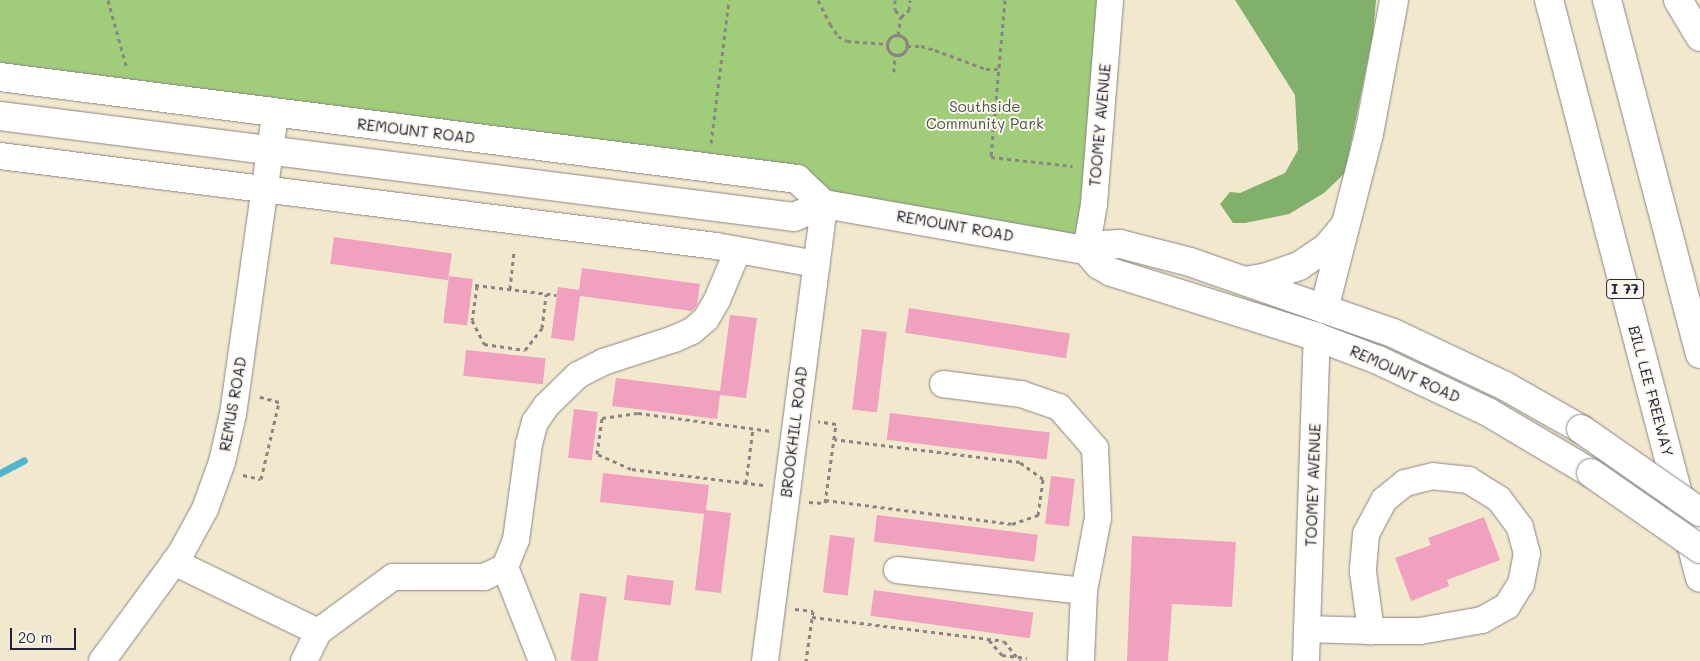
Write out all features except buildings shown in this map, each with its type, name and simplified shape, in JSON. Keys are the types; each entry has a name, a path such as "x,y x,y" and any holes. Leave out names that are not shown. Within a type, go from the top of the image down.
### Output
{"main road":[{"name":"TOOMEY AVENUE","path":"1317,337 1369,134 1394,0"},
{"name":"BILL LEE FREEWAY","path":"1549,0 1700,578"},
{"path":"1607,0 1700,354"},
{"path":"1678,0 1700,37"},
{"name":"REMOUNT ROAD","path":"0,77 275,114 797,179 824,204 1086,250 1102,245 1120,244 1190,262 1385,330 1433,351 1505,386 1580,429 1700,512"},
{"path":"0,116 794,217 824,204"},
{"path":"1244,281 1278,274 1310,260 1331,243 1348,219"},
{"name":"REMOUNT ROAD","path":"1086,250 1098,265 1110,272 1317,337 1371,357 1488,412 1591,474 1700,549"}],"street":[{"name":"TOOMEY AVENUE","path":"1086,250 1094,204 1110,0"},
{"name":"REMUS ROAD","path":"102,661 174,562 204,509 227,443 234,414 275,114"},
{"path":"0,156 738,250 816,264"},
{"name":"BROOKHILL ROAD","path":"765,661 824,204"},
{"path":"304,661 318,632 393,577 484,577 504,567 516,540 529,444 535,422 546,406 578,375 602,362 674,339 692,331 706,319 738,250"},
{"name":"TOOMEY AVENUE","path":"1306,661 1317,337"},
{"path":"943,384 1021,394 1059,407 1095,448 1098,518 1084,592 1081,661"},
{"path":"1307,630 1420,631 1482,620 1507,606 1521,584 1528,554 1520,527 1499,499 1469,480 1432,476 1405,483 1384,500 1366,534 1363,572 1371,630"},
{"path":"174,562 318,632"},
{"path":"504,567 542,661"},
{"path":"897,570 1084,592"}],"path":[{"path":"108,0 116,36 134,94"},
{"path":"711,144 730,0"},
{"path":"818,0 838,36 847,41 887,44"},
{"path":"896,0 895,10 901,17"},
{"path":"898,35 901,17 909,10 910,0"},
{"path":"1005,0 991,157 1073,166"},
{"path":"887,44 893,36 898,35"},
{"path":"898,35 906,41 907,46"},
{"path":"887,44 890,53 895,55 901,54 907,46"},
{"path":"907,46 921,46 935,50 986,69 998,68"},
{"path":"894,72 895,55"},
{"path":"510,289 514,253"},
{"path":"546,294 542,328 525,350 484,344 472,320 476,285 556,295"},
{"path":"242,475 261,479 279,402 260,397"},
{"path":"766,486 631,469 597,454 602,418 638,413 774,431"},
{"path":"804,501 825,504 834,439 836,424 815,421"},
{"path":"746,483 753,428"},
{"path":"825,500 1012,524 1038,515 1043,479 1020,462 834,439"},
{"path":"794,609 813,611 806,661"},
{"path":"812,617 1004,641 1020,661"},
{"path":"989,639 1002,655 1027,658"}],"green space":[{"name":"Southside Community Park","path":"0,0 1110,0 1086,250 860,209 796,179 0,77"},
{"path":"1235,0 1376,0 1373,34 1345,173 1324,193 1289,214 1245,223 1233,223 1220,204 1230,192 1240,193 1285,173 1298,150 1295,95"}],"waterway":[{"path":"0,473 24,460"}]}
